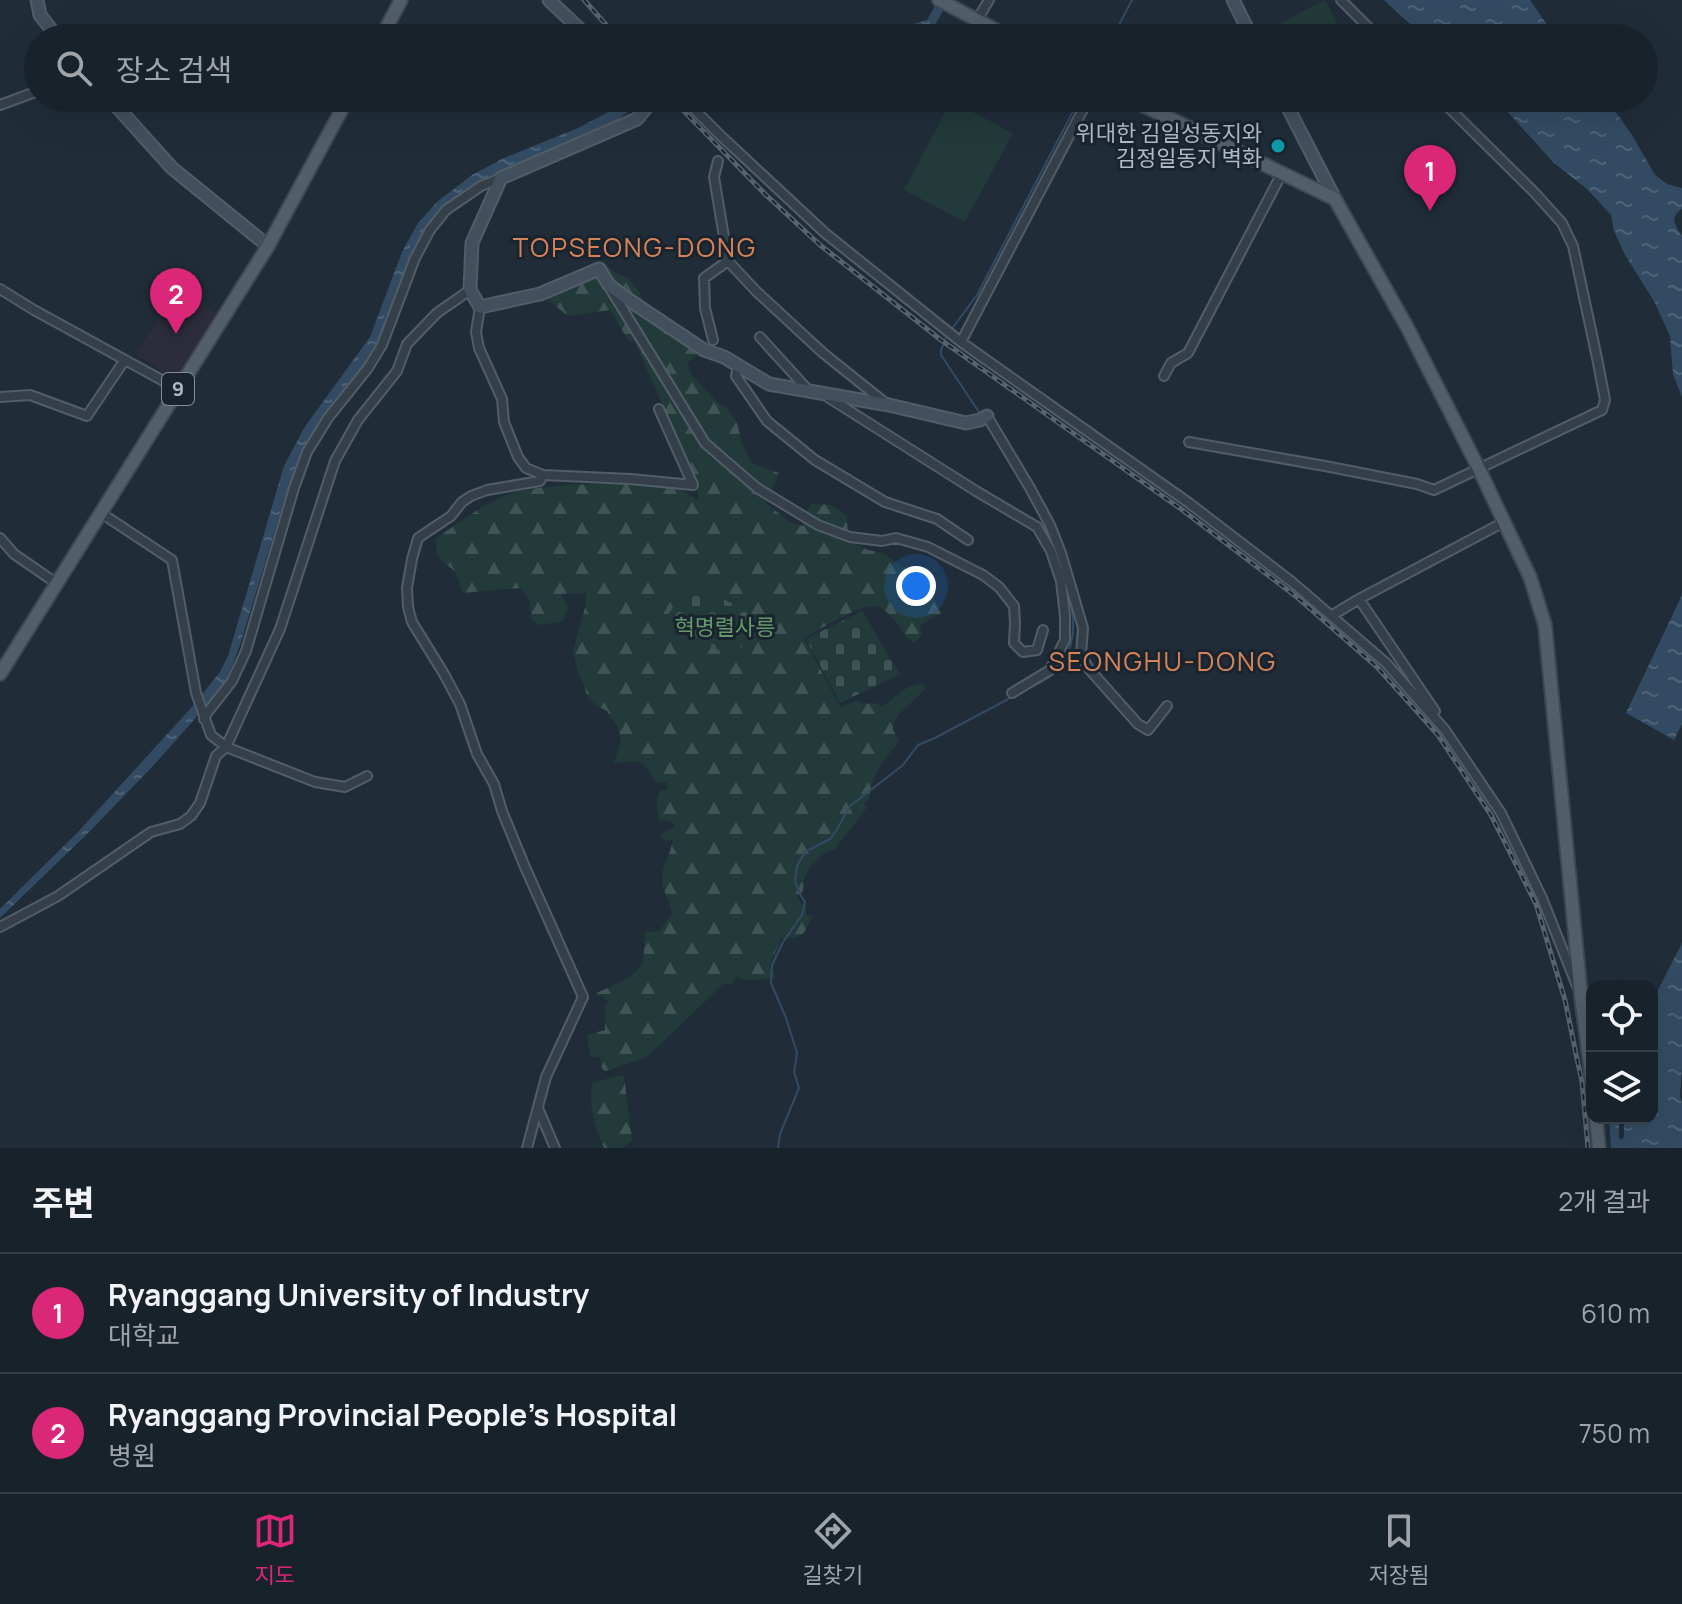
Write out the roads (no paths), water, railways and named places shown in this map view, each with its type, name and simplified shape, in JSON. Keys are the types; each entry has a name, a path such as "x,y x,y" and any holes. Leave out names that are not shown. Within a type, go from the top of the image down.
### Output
{"main road":[{"path":"388,24 401,0"},
{"path":"939,0 985,24"},
{"name":"9","path":"0,674 268,246 340,112"},
{"path":"1157,112 1335,199 1407,327 1530,577 1545,625 1588,1052"},
{"path":"1597,1124 1599,1148"}],"street":[{"path":"37,0 40,15 47,24"},
{"path":"549,0 574,24"},
{"path":"977,20 989,0"},
{"path":"1233,0 1245,24"},
{"path":"1341,0 1365,24"},
{"path":"0,105 24,96"},
{"path":"122,112 172,168 268,246"},
{"path":"204,717 232,681 246,651 307,452 382,345 415,258 430,230 446,210 481,186 637,119 643,112"},
{"path":"697,112 825,233 949,333 1189,503 1292,582 1386,663 1445,730"},
{"path":"961,342 1082,112"},
{"path":"1290,112 1335,199"},
{"path":"1189,442 1417,484 1434,490 1602,410 1605,400 1597,358 1573,246 1562,223 1453,112"},
{"path":"718,161 714,177 728,261 823,353 889,405"},
{"path":"1164,376 1171,363 1188,353 1282,173"},
{"path":"501,178 472,243 470,290 480,307 476,332 479,348 502,399 504,422 518,457 526,468 543,475 693,485 659,409"},
{"path":"724,357 713,340 705,308 704,278 728,261"},
{"path":"480,307 540,294 599,269 705,443 757,488 818,525 850,537 882,541 896,538 928,547 983,575 999,587 1014,606 1014,643 1023,652 1037,650 1043,630"},
{"path":"609,285 704,350 724,357 769,384 889,405 966,423 984,418 1050,525 1083,628 1081,655 1089,669 1138,724 1148,730 1167,706"},
{"path":"0,289 178,389"},
{"path":"0,927 58,896 151,832 180,824 191,816 200,803 216,756 226,747 280,629 335,461 358,420 397,371 407,344 437,313 470,290"},
{"path":"760,337 809,391"},
{"path":"704,350 713,340"},
{"path":"0,397 30,395 87,416 124,361"},
{"path":"738,366 736,376 767,421 815,460 885,502 937,519 968,540"},
{"path":"822,393 1037,527 1051,551 1061,581 1065,640 1050,670 1012,693"},
{"path":"527,1148 546,1077 583,997 525,867 494,784 477,754 460,704 412,622 407,588 418,538 451,516 471,496 540,481 543,475"},
{"path":"101,513 172,560 196,693 211,735 226,747 315,782 345,787 367,776"},
{"path":"1331,616 1504,522"},
{"path":"0,538 14,554 56,583"},
{"path":"1359,599 1501,813 1542,898 1581,996"},
{"path":"538,1107 555,1148"}],"water":[{"path":"938,0 949,0 936,24 913,24 927,20"},
{"path":"1384,0 1530,0 1546,24 1411,24"},
{"path":"608,112 628,112 609,126 483,179 442,207 425,229 411,256 379,343 365,366 318,423 305,446 286,494 240,645 224,686 153,766 0,918 0,909 77,833 220,672 228,656 284,466 304,428 370,337 402,252 418,223 438,201 472,175 502,159"},
{"path":"1508,112 1616,112 1655,175 1667,184 1682,188 1682,209 1674,218 1682,236 1682,397 1673,374 1670,336 1655,303 1624,253 1611,215 1587,189 1554,163"},
{"path":"1682,595 1682,724 1674,740 1626,713"},
{"path":"1682,943 1682,1148 1611,1148 1609,1124 1619,1124 1619,1138 1622,1140 1624,1124 1658,1124 1658,990"}],"waterway":[{"path":"1119,24 1132,0"},
{"path":"951,330 977,295 1073,112"},
{"path":"947,335 941,355 981,415"},
{"path":"986,424 998,442"},
{"path":"1039,513 1057,555"},
{"path":"1021,692 1051,676 1067,656 1073,627 1069,596"},
{"path":"778,1148 780,1134 799,1088 794,1072 797,1053 771,983 772,965 783,942 802,915 805,902 795,881 797,866 805,852 830,839 850,806 903,765 918,745 1012,697"}],"railway":[{"path":"584,0 605,24"},
{"path":"685,112 820,245 941,340 1181,509 1298,598 1377,667 1438,735 1491,815 1536,904 1565,1000 1582,1082 1588,1148"}],"place":[{"name":"위대한 김일성동지와 김정일동지 벽화","path":"1278,146"},
{"name":"Ryanggang University of Industry","path":"1430,211"},
{"name":"Ryanggang Provincial People's Hospital","path":"176,334"}],"district":[{"name":"TOPSEONG-DONG","path":"635,248"},
{"name":"SEONGHU-DONG","path":"1163,662"}],"park label":[{"name":"혁명렬사릉","path":"725,627"}]}
